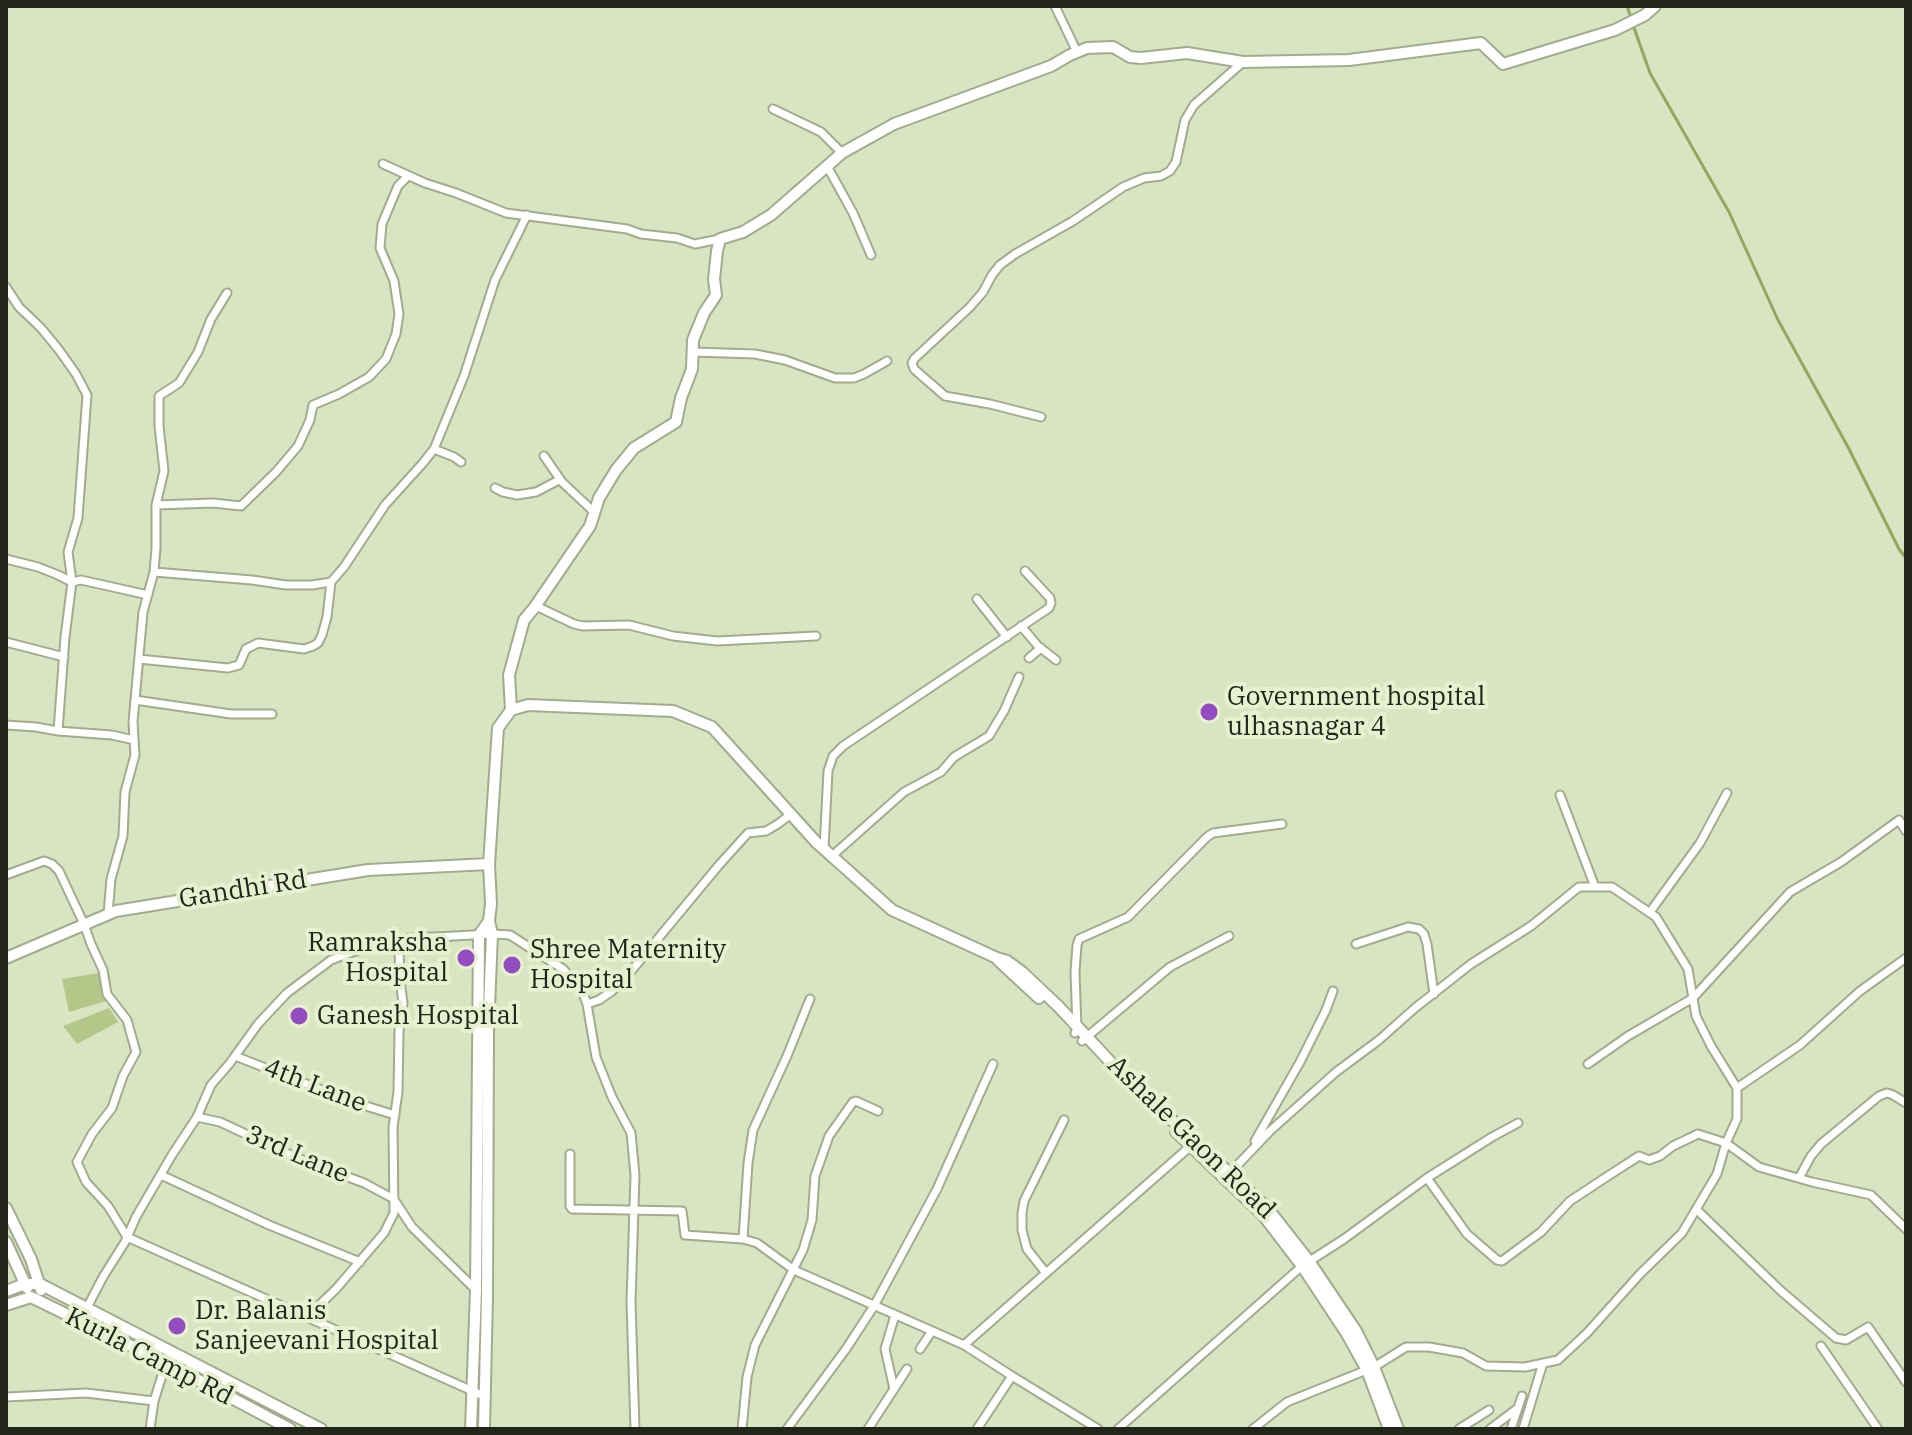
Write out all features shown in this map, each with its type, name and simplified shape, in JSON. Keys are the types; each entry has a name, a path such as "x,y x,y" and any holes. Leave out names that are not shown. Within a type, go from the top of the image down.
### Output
{"street":[{"path":"1055,6 1077,52"},
{"path":"383,164 506,213 627,229 695,244 743,232 771,215 842,153 894,124 1051,66 1087,48 1113,47 1130,57 1141,58 1187,53 1243,62 1349,60 1481,43 1503,64 1615,30 1645,15 1655,6"},
{"path":"1041,417 945,396 914,369 912,363 970,307 1000,265 1123,187 1170,171 1176,162 1185,120 1194,105 1243,62"},
{"path":"773,109 821,132 842,153"},
{"path":"827,166 853,213 871,255"},
{"path":"156,505 213,503 241,506 298,446 313,405 369,377 386,359 396,334 399,314 394,281 380,248 382,224 398,186 408,176"},
{"path":"139,659 228,668 239,665 246,649 258,643 304,649 318,643 327,617 331,582 385,505 434,449 464,376 495,280 527,215"},
{"path":"471,1429 483,1032 492,934 489,921 489,864 498,728 511,710 509,675 524,620 590,526 599,498 616,470 634,448 676,422 692,369 693,340 704,313 716,295 714,279 720,239"},
{"path":"6,287 19,307 59,350 87,395 78,518 68,552 72,582 58,731"},
{"path":"108,914 111,879 123,836 125,792 135,755 135,700 143,612 154,572 156,505 164,471 159,396 179,383 227,293"},
{"path":"693,352 755,354 785,360 835,378 854,378 887,361"},
{"path":"434,449 461,462"},
{"path":"544,456 559,480 594,512"},
{"path":"495,488 517,495 536,492 559,480"},
{"path":"6,559 48,571 72,582 81,580 148,595"},
{"path":"828,852 828,771 833,756 843,746 1049,608 1050,598 1025,571"},
{"path":"154,572 286,585 331,582"},
{"path":"977,599 1007,637"},
{"path":"536,606 583,626 629,625 673,636 717,641 816,636"},
{"path":"1021,626 1056,660"},
{"path":"6,642 64,657"},
{"path":"1029,658 1041,648"},
{"path":"828,852 904,792 941,772 954,757 989,736 1019,677"},
{"path":"135,700 231,714 272,714"},
{"name":"Ashale Gaon Road","path":"511,710 528,705 673,711 712,727 828,852 892,910 1007,961 1022,972 1058,1006 1080,1035 1266,1212 1356,1331 1398,1429"},
{"path":"6,725 112,735 134,740"},
{"path":"1650,912 1700,843 1727,793"},
{"path":"1560,795 1595,887"},
{"path":"587,1004 612,991 627,976 748,833 766,831 791,814"},
{"path":"1588,1064 1628,1036 1693,998 1790,892 1841,862 1899,820 1906,831"},
{"path":"1080,1035 1075,972 1079,939 1128,917 1213,833 1282,824"},
{"path":"6,875 44,861 59,871 103,970 107,994 127,1020 136,1052 123,1076 112,1108 92,1134 77,1162 86,1182 108,1206 127,1237 486,1397"},
{"name":"Gandhi Rd","path":"6,958 116,911 368,870 489,864"},
{"path":"1227,1175 1270,1131 1336,1072 1471,964 1531,926 1579,887 1612,887 1656,917 1688,969 1696,1016 1737,1088 1737,1119 1717,1174 1682,1233 1558,1360 1525,1367 1486,1366 1463,1353 1429,1347 1406,1347 1371,1368 1287,1402 1253,1429"},
{"path":"484,1429 487,1296 479,935 489,921"},
{"path":"1356,944 1408,927 1419,929 1427,944 1434,994"},
{"path":"80,1321 172,1155 197,1117 211,1085 258,1024 287,993 331,960 374,944 396,939 510,935 563,969 581,988 587,1004 596,1057 631,1133 635,1175 631,1302 635,1429"},
{"path":"1080,1035 1170,967 1229,936"},
{"path":"307,1317 360,1262 384,1233 394,1213 393,1127 403,1003 396,939"},
{"path":"1737,1088 1800,1045 1860,991 1906,958"},
{"path":"1250,1151 1300,1062 1333,991"},
{"path":"743,1239 753,1130 810,999"},
{"name":"4th Lane","path":"235,1056 350,1101 395,1115"},
{"path":"787,1429 874,1306 937,1189 993,1064"},
{"path":"1799,1178 1821,1144 1879,1096 1887,1093 1906,1103"},
{"path":"742,1429 747,1377 755,1345 810,1232 815,1176 829,1136 853,1102 878,1111"},
{"name":"3rd Lane","path":"197,1117 220,1122 295,1157 364,1183 394,1199"},
{"path":"1046,1273 1027,1249 1022,1213 1024,1201 1064,1120"},
{"path":"1118,1429 1305,1263 1344,1239 1427,1178 1518,1123"},
{"path":"1427,1178 1467,1234 1502,1261 1541,1232 1570,1201 1639,1156 1649,1160 1660,1156 1698,1134 1726,1143 1759,1167 1871,1195 1906,1229"},
{"path":"964,1345 1194,1144"},
{"path":"570,1154 570,1208 682,1211 683,1233 688,1236 743,1239 757,1243 794,1270 964,1345 1098,1429"},
{"path":"161,1175 269,1225 360,1262"},
{"path":"394,1199 412,1227 476,1290 487,1296"},
{"path":"6,1208 31,1259 44,1304"},
{"path":"1697,1210 1781,1291 1836,1338 1846,1340 1868,1327 1906,1382"},
{"path":"6,1242 31,1297 6,1305"},
{"name":"Kurla Camp Rd","path":"6,1291 25,1284 40,1284 321,1429"},
{"name":"Kurla Camp Rd","path":"31,1297 166,1363 290,1429"},
{"path":"894,1389 885,1349 895,1315"},
{"path":"920,1349 932,1331"},
{"path":"1821,1346 1878,1429"},
{"path":"150,1429 154,1401 166,1363"},
{"path":"1523,1429 1543,1363"},
{"name":"Ashale Gaon Road","path":"1371,1368 1389,1429"},
{"path":"868,1429 907,1369"},
{"path":"977,1429 1012,1376"},
{"path":"6,1397 86,1393 154,1401"},
{"path":"1511,1429 1522,1396"},
{"path":"1490,1429 1518,1408"},
{"path":"1459,1429 1489,1410"}],"green space":[{"path":"99,973 106,1001 69,1012 62,979"},
{"path":"109,1008 118,1022 77,1044 63,1026"}],"waterway":[{"path":"1627,6 1631,18"},
{"path":"1633,25 1650,73 1729,212 1778,320 1906,558"}],"place":[{"name":"Government hospital ulhasnagar 4","path":"1209,712"},
{"name":"Ramraksha Hospital","path":"466,958"},
{"name":"Shree Maternity Hospital","path":"512,965"},
{"name":"Ganesh Hospital","path":"299,1016"},
{"name":"Dr. Balanis Sanjeevani Hospital","path":"177,1326"}]}
